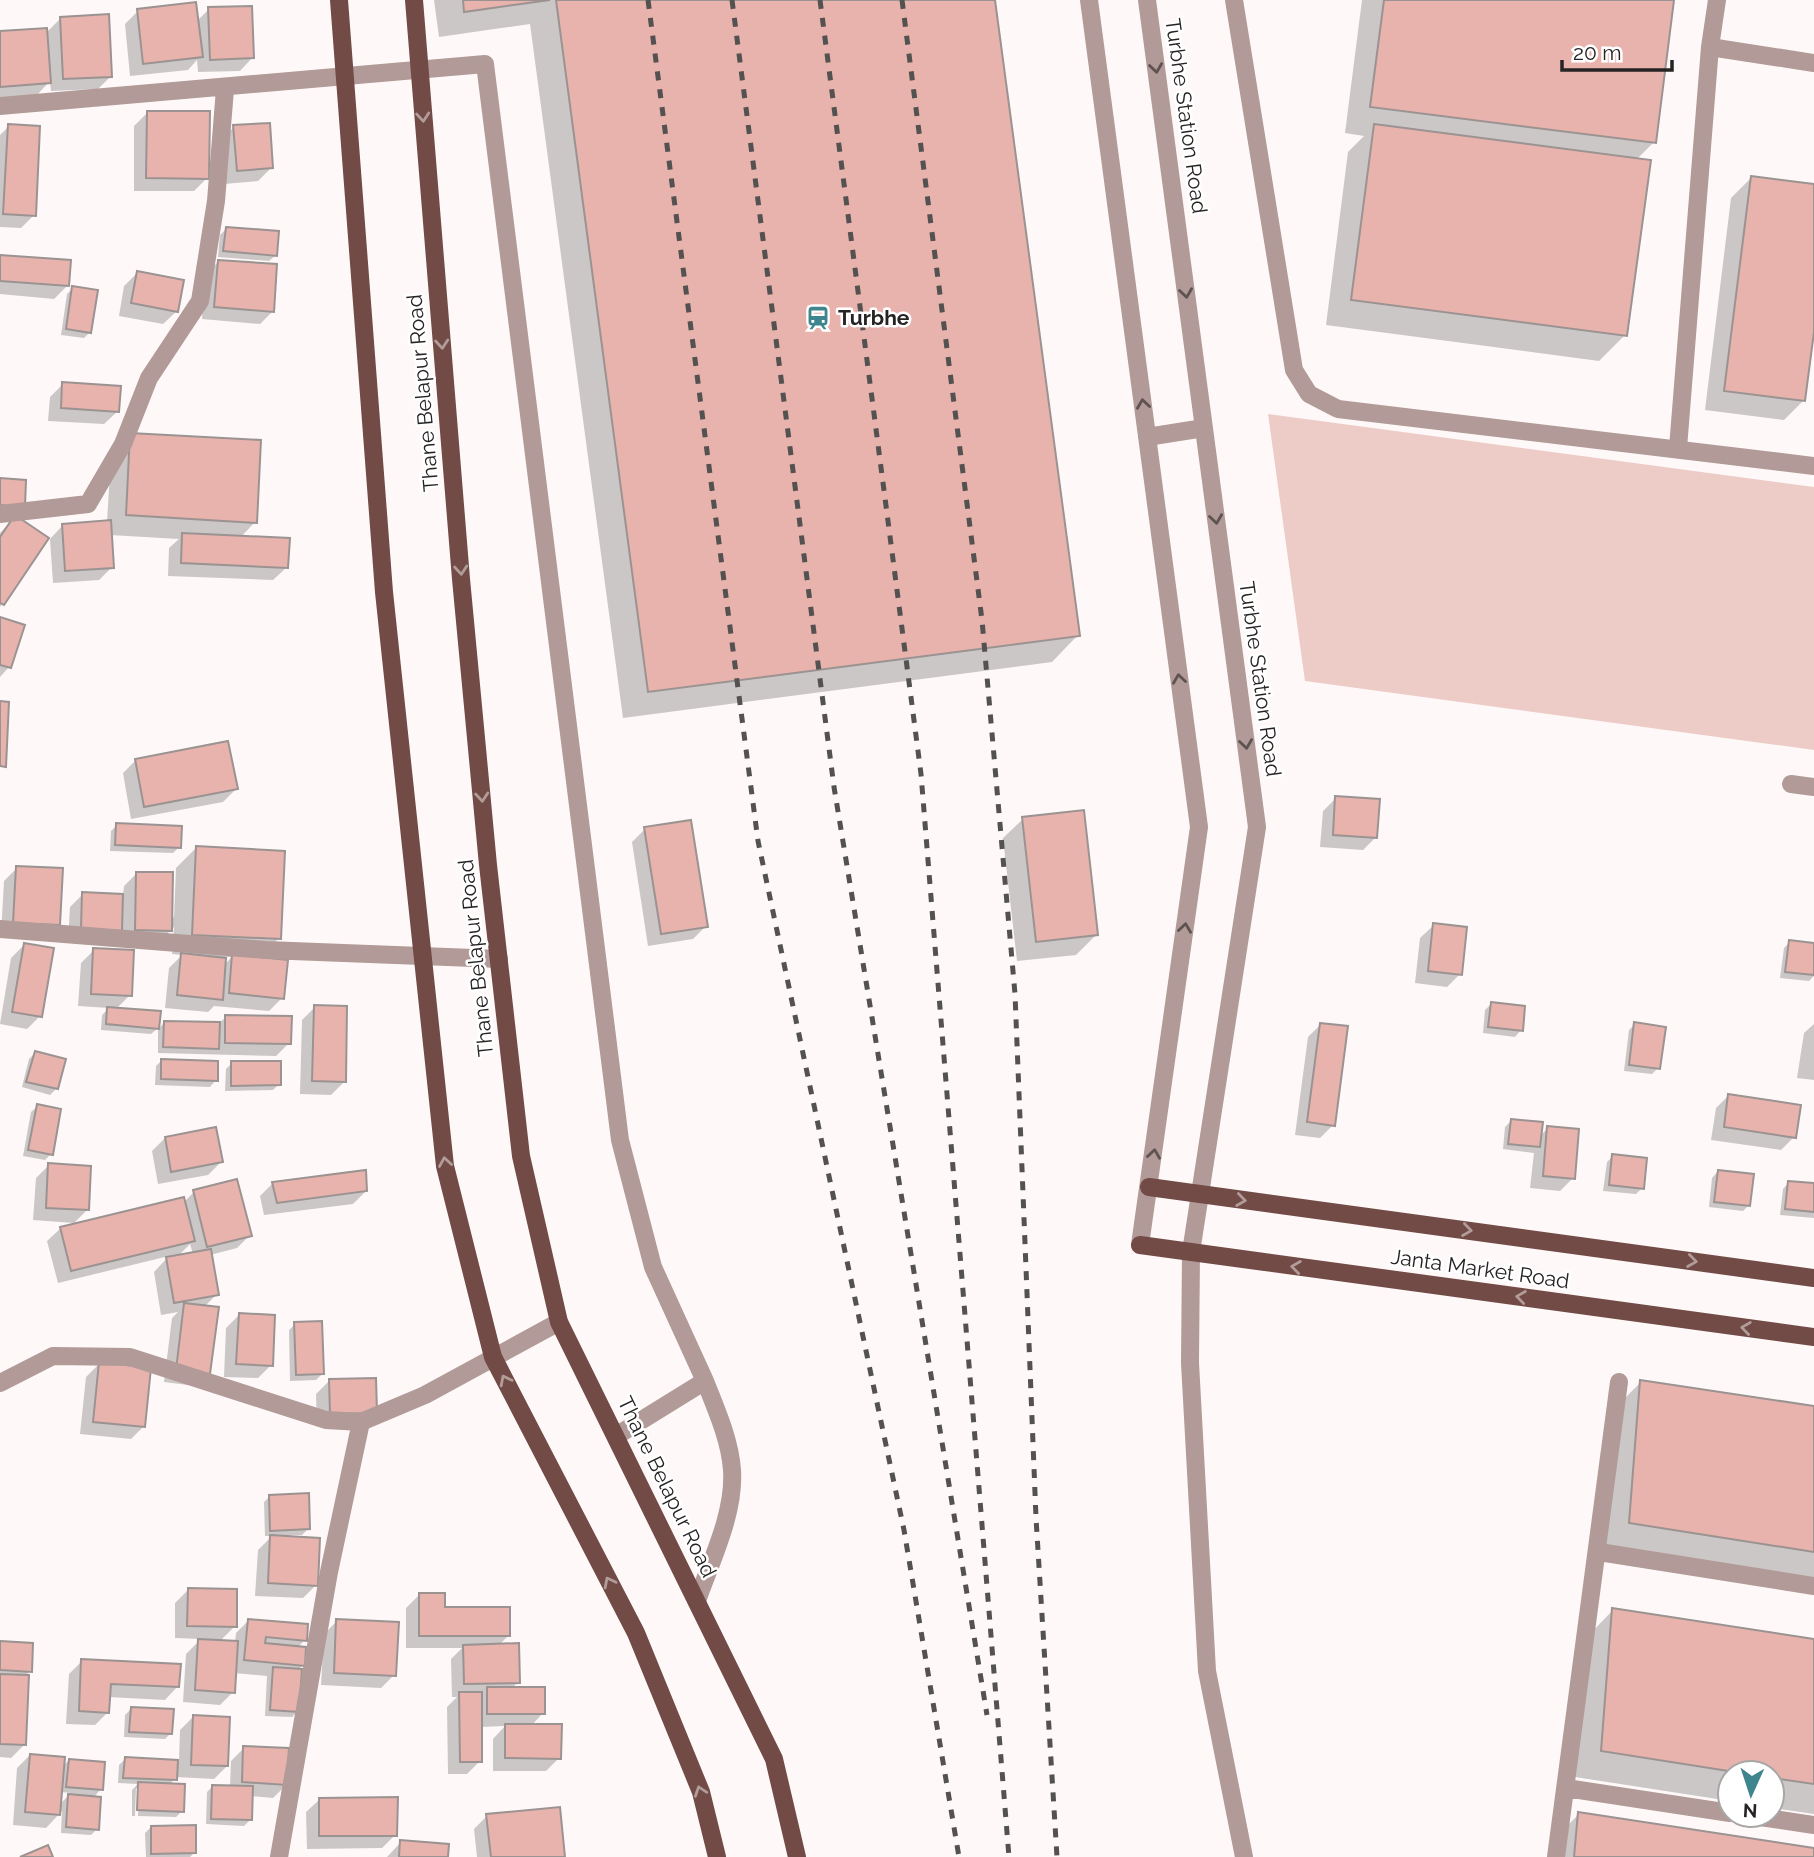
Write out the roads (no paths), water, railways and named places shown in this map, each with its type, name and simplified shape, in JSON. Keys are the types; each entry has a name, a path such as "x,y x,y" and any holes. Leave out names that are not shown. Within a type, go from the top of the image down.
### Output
{"main road":[{"path":"339,0 384,592 445,1166 493,1357 636,1633 701,1792 717,1857"},
{"name":"Thane Belapur Road","path":"414,0 461,579 499,959 522,1156 559,1322 774,1759 797,1857"},
{"name":"Janta Market Road","path":"1149,1187 1814,1278"},
{"name":"Janta Market Road","path":"1140,1245 1814,1337"}],"street":[{"path":"1089,0 1199,827 1140,1245"},
{"name":"Turbhe Station Road","path":"1147,0 1257,827 1191,1252 1190,1363 1207,1671 1244,1857"},
{"path":"1234,0 1294,370 1309,394 1338,409 1814,466"},
{"path":"1678,449 1710,47 1717,0"},
{"path":"1710,47 1814,63"},
{"path":"0,106 225,89 485,64 620,1140 653,1267 705,1381 721,1423 732,1470 728,1509 698,1601"},
{"path":"0,514 88,504 123,444 149,377 200,301 216,201 225,89"},
{"path":"1147,437 1204,428"},
{"path":"1791,784 1814,787"},
{"path":"0,929 266,950 499,959"},
{"path":"0,1383 54,1356 130,1357 326,1420 361,1422 425,1395 559,1322"},
{"path":"616,1436 705,1381"},
{"path":"1556,1857 1599,1552 1619,1382"},
{"path":"279,1857 329,1573 361,1422"},
{"path":"1599,1552 1814,1586"},
{"path":"1566,1788 1716,1811"},
{"path":"1786,1821 1814,1825"}],"railway":[{"path":"648,0 758,841 904,1530 959,1857"},
{"path":"732,0 834,787 987,1715"},
{"path":"820,0 921,774 1009,1857"},
{"path":"902,0 982,620 1015,994 1036,1518 1057,1857"}],"place":[{"name":"Turbhe","path":"818,318"}]}
